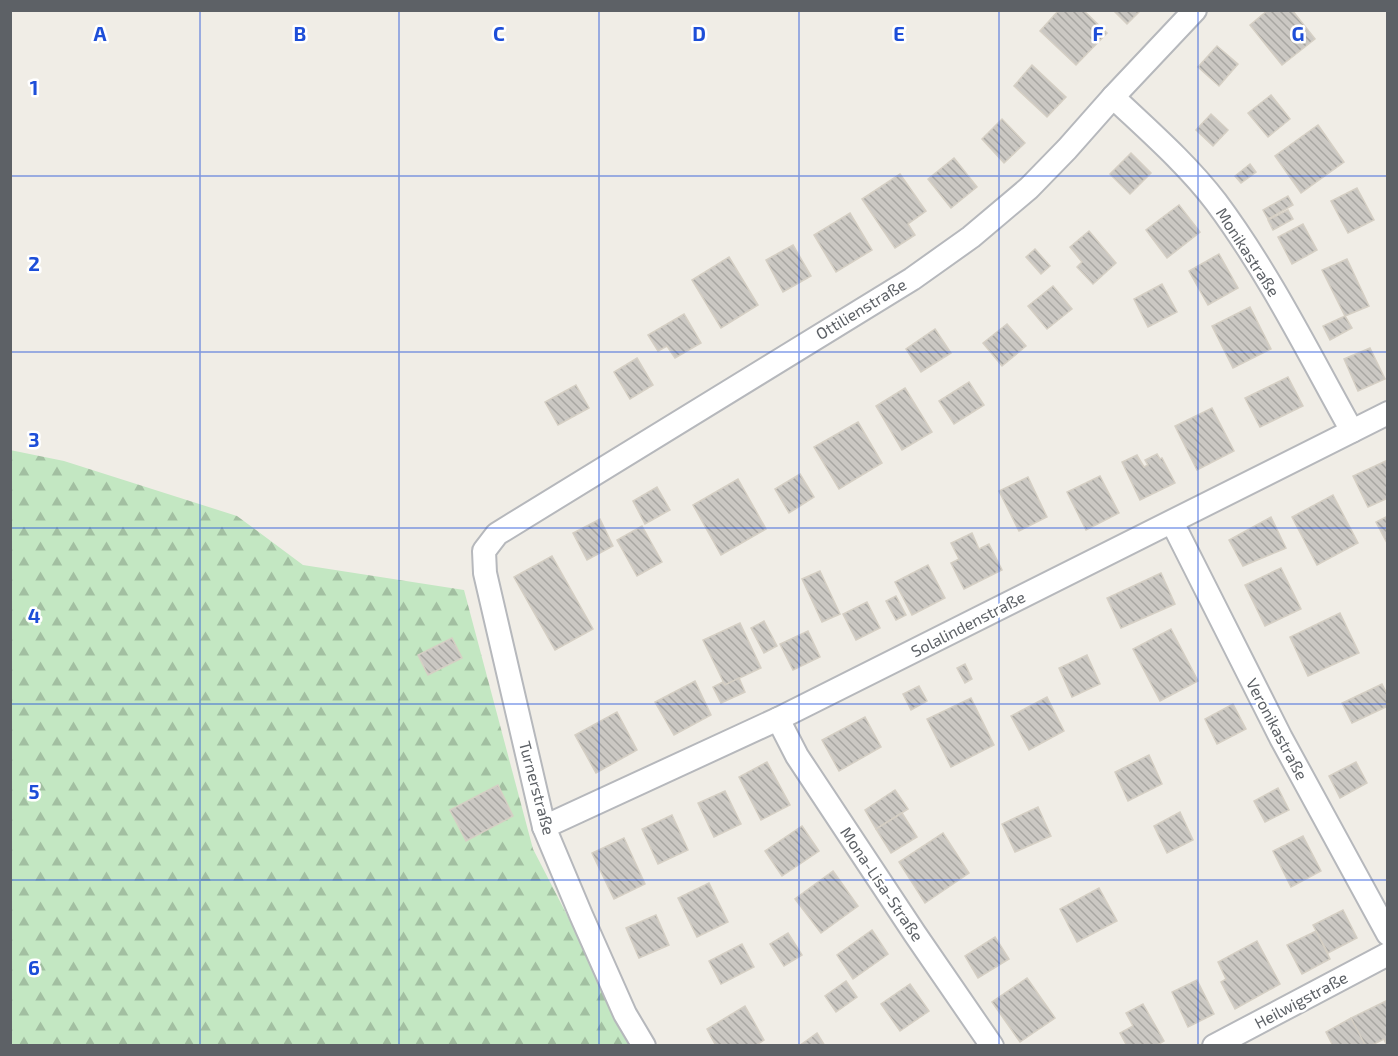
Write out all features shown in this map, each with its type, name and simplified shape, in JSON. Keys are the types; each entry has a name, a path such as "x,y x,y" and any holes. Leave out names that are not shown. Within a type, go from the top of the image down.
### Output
{"street":[{"name":"Ottilienstraße","path":"484,551 497,534 912,279 971,237 1029,188 1195,10"},
{"name":"Monikastraße","path":"1113,97 1173,153 1215,201 1258,264 1352,431"},
{"name":"Solalindenstraße","path":"544,827 778,719 1388,413"},
{"name":"Veronikastraße","path":"1172,522 1281,738 1388,934"},
{"name":"Turnerstraße","path":"484,551 485,573 544,827 621,1006 644,1046"},
{"name":"Mona-Lisa-Straße","path":"778,719 797,756 992,1046"},
{"name":"Heilwigstraße","path":"1214,1046 1388,954"}],"green space":[{"path":"10,450 64,461 237,516 303,565 464,590 533,849 634,1045 11,1045"}],"building":[{"path":"1059,10 1083,10 1107,33 1076,65 1040,31"},
{"path":"1113,10 1141,10 1127,24"},
{"path":"1268,10 1292,10 1315,39 1282,65 1250,25"},
{"path":"1217,46 1238,64 1219,86 1198,67"},
{"path":"1032,65 1066,97 1047,117 1014,86"},
{"path":"1271,95 1290,119 1268,137 1248,113"},
{"path":"1211,114 1228,130 1213,146 1196,130"},
{"path":"1002,119 1025,143 1004,163 982,139"},
{"path":"1318,125 1344,162 1301,193 1275,156"},
{"path":"1131,153 1151,173 1130,194 1110,174"},
{"path":"954,158 977,187 951,208 928,179"},
{"path":"1250,164 1256,172 1241,183 1235,176"},
{"path":"900,174 926,211 908,224 915,235 895,248 862,199"},
{"path":"1357,188 1374,220 1348,233 1331,201"},
{"path":"1288,196 1293,205 1268,219 1263,210"},
{"path":"1179,205 1200,232 1167,258 1146,230"},
{"path":"1288,210 1293,219 1273,230 1268,220"},
{"path":"850,213 872,250 836,272 814,235"},
{"path":"1303,224 1317,250 1292,264 1278,237"},
{"path":"1089,231 1116,263 1093,284 1077,267 1082,262 1070,247"},
{"path":"793,245 811,276 783,292 766,260"},
{"path":"1035,249 1050,266 1041,274 1026,257"},
{"path":"1219,254 1238,288 1208,305 1189,271"},
{"path":"729,257 758,305 721,328 692,280"},
{"path":"1347,259 1369,306 1345,316 1322,270"},
{"path":"1162,284 1177,312 1148,327 1134,299"},
{"path":"1053,286 1072,309 1047,329 1028,306"},
{"path":"1250,307 1271,349 1233,368 1212,326"},
{"path":"684,314 701,343 675,358 667,346 658,351 648,335"},
{"path":"1345,316 1352,328 1330,340 1323,326"},
{"path":"1007,324 1026,346 1002,366 983,343"},
{"path":"935,329 951,353 921,372 906,349"},
{"path":"1370,348 1385,379 1358,391 1344,359"},
{"path":"637,358 653,385 630,399 614,372"},
{"path":"1288,377 1303,406 1260,427 1245,398"},
{"path":"969,382 984,405 954,424 939,401"},
{"path":"576,385 589,408 558,425 545,402"},
{"path":"905,388 932,432 902,450 876,406"},
{"path":"1212,408 1234,451 1197,470 1175,426"},
{"path":"858,422 882,463 839,489 814,447"},
{"path":"1157,454 1160,459 1162,458 1175,483 1140,500 1122,462 1137,455 1144,467 1148,465 1145,460"},
{"path":"1388,460 1388,498 1368,507 1353,476"},
{"path":"800,474 814,497 789,513 775,489"},
{"path":"1100,476 1119,513 1086,530 1067,492"},
{"path":"1028,477 1047,517 1019,531 999,491"},
{"path":"738,479 766,529 721,555 693,505"},
{"path":"657,487 670,510 645,524 633,501"},
{"path":"1333,495 1358,543 1317,565 1292,517"},
{"path":"1388,516 1388,545 1376,522"},
{"path":"1271,517 1286,548 1243,566 1229,540"},
{"path":"600,519 613,546 587,560 573,533"},
{"path":"642,526 662,562 637,576 617,540"},
{"path":"972,533 979,549 989,544 1002,570 964,589 951,563 959,559 951,543"},
{"path":"552,556 593,629 555,650 514,577"},
{"path":"928,565 945,598 912,615 895,582"},
{"path":"1281,568 1301,609 1265,626 1245,585"},
{"path":"820,571 840,614 822,622 802,579"},
{"path":"1161,573 1175,604 1121,628 1107,598"},
{"path":"896,596 906,615 896,620 886,601"},
{"path":"867,602 880,628 856,640 843,614"},
{"path":"1340,613 1359,653 1308,676 1290,637"},
{"path":"764,621 777,646 764,653 751,628"},
{"path":"740,623 761,668 725,685 703,640"},
{"path":"1171,629 1198,681 1160,701 1133,649"},
{"path":"808,631 820,657 793,670 780,644"},
{"path":"452,638 462,658 428,675 418,655"},
{"path":"1087,655 1100,684 1072,697 1059,668"},
{"path":"965,664 972,679 965,683 957,668"},
{"path":"739,678 745,692 721,703 713,687 723,682 725,685"},
{"path":"695,681 711,715 674,735 655,702"},
{"path":"1382,684 1388,696 1388,706 1352,723 1342,703"},
{"path":"919,686 927,701 911,710 903,694"},
{"path":"1047,697 1064,731 1029,750 1011,716"},
{"path":"971,698 994,745 951,767 927,719"},
{"path":"1233,704 1246,729 1217,744 1205,719"},
{"path":"617,712 637,750 596,773 575,735"},
{"path":"865,717 881,747 839,771 822,740"},
{"path":"1149,755 1162,784 1128,801 1115,772"},
{"path":"767,762 790,805 761,820 739,777"},
{"path":"1356,762 1367,783 1340,798 1329,776"},
{"path":"498,785 513,816 466,841 450,810"},
{"path":"1278,788 1289,810 1265,822 1254,801"},
{"path":"895,790 908,809 876,829 865,810"},
{"path":"725,791 741,824 714,837 698,803"},
{"path":"1038,807 1051,836 1015,852 1002,824"},
{"path":"1180,812 1193,840 1167,853 1154,826"},
{"path":"902,813 917,837 891,853 876,829"},
{"path":"672,815 688,850 658,864 642,829"},
{"path":"802,826 819,851 782,876 765,851"},
{"path":"943,833 969,873 925,903 899,862"},
{"path":"1303,836 1321,871 1291,887 1273,851"},
{"path":"624,838 645,884 614,899 592,853"},
{"path":"833,871 858,906 821,933 795,899"},
{"path":"709,883 728,922 697,937 678,898"},
{"path":"1099,888 1117,921 1077,942 1060,909"},
{"path":"1343,910 1357,938 1328,953 1313,925"},
{"path":"656,915 669,945 639,958 626,928"},
{"path":"872,930 888,954 853,979 837,955"},
{"path":"1316,931 1330,959 1302,974 1287,945"},
{"path":"788,933 802,955 784,966 770,944"},
{"path":"995,937 1009,959 978,978 965,956"},
{"path":"1257,941 1280,984 1235,1009 1221,982 1226,979 1218,962"},
{"path":"742,944 754,967 721,984 709,961"},
{"path":"1027,978 1055,1018 1020,1042 992,1002"},
{"path":"1197,980 1214,1014 1188,1027 1172,992"},
{"path":"846,981 857,997 836,1012 825,996"},
{"path":"910,984 929,1011 900,1031 881,1004"},
{"path":"1388,1000 1388,1044 1384,1039 1365,1046 1351,1018"},
{"path":"1143,1004 1164,1041 1156,1046 1127,1046 1120,1033 1133,1026 1126,1013"},
{"path":"745,1006 764,1040 755,1046 716,1046 707,1029"},
{"path":"1351,1018 1365,1045 1333,1046 1326,1032"},
{"path":"817,1033 825,1046 799,1046"}]}
